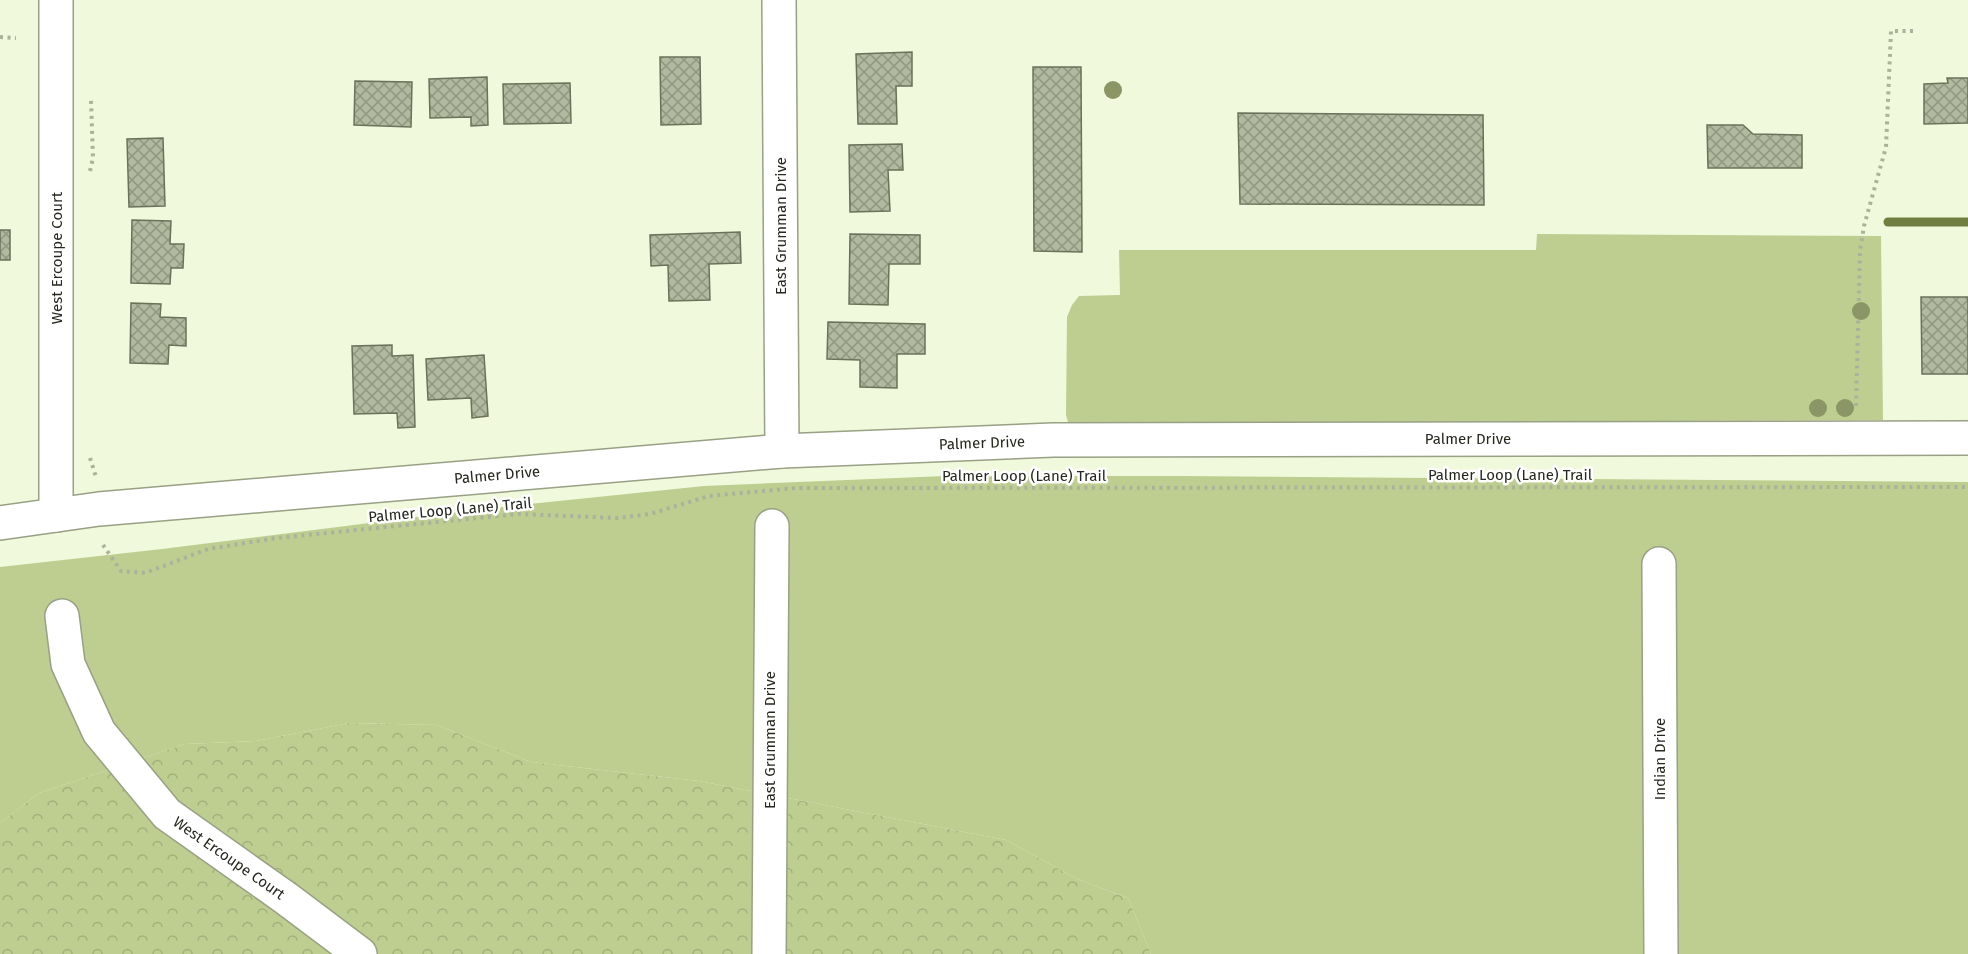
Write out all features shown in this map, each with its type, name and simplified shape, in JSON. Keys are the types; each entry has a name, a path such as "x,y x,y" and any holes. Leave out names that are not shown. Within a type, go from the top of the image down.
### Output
{"street":[{"name":"West Ercoupe Court","path":"56,0 56,515"},
{"name":"East Grumman Drive","path":"779,0 782,451"},
{"name":"Palmer Drive","path":"0,523 99,508 782,451 1053,440 1968,438"},
{"name":"East Grumman Drive","path":"769,954 772,526"},
{"name":"Indian Drive","path":"1659,564 1661,954"},
{"name":"West Ercoupe Court","path":"62,616 68,664 99,732 167,814 360,954"}],"path":[{"path":"1856,410 1860,251 1864,226 1886,147 1891,31 1916,31"},
{"path":"0,37 16,38"},
{"name":"Palmer Loop (Lane) Trail","path":"103,545 121,571 145,573 208,549 276,538 518,514 618,518 650,514 710,496 796,488 1968,487"}],"green space":[{"path":"1537,234 1881,236 1883,420 1077,424 1068,422 1066,415 1067,317 1079,296 1120,295 1119,250 1536,250"},
{"path":"945,476 1968,482 1968,954 1151,954 1128,898 1077,879 1006,840 699,781 531,762 437,725 349,723 256,741 185,744 39,793 0,823 0,567 473,510 704,486"},
{"path":"349,723 437,725 531,762 699,781 1006,840 1077,879 1128,898 1151,954 0,954 0,823 39,793 185,744 256,741"}],"building":[{"path":"912,52 912,86 896,86 897,124 858,124 856,54"},
{"path":"660,57 700,57 701,124 661,125"},
{"path":"1033,67 1081,67 1082,252 1034,251"},
{"path":"487,77 488,125 471,126 471,117 430,118 429,79"},
{"path":"1947,78 1968,78 1968,123 1924,124 1924,84 1948,83"},
{"path":"355,81 412,82 411,127 354,125"},
{"path":"570,83 571,123 504,124 503,84"},
{"path":"1238,113 1483,115 1484,205 1240,204"},
{"path":"1707,125 1743,125 1753,134 1802,135 1802,168 1708,168"},
{"path":"163,138 165,206 129,207 127,139"},
{"path":"902,144 903,170 888,170 890,211 850,212 849,145"},
{"path":"132,220 171,221 170,244 184,244 183,268 171,268 170,284 131,283"},
{"path":"0,230 10,230 10,260 0,260"},
{"path":"740,232 741,263 709,264 710,300 669,301 668,265 651,266 650,235"},
{"path":"850,234 920,235 920,264 889,264 888,305 849,304"},
{"path":"1921,297 1968,297 1968,374 1922,374"},
{"path":"131,303 161,304 160,317 186,318 186,346 169,345 168,364 130,363"},
{"path":"828,322 925,324 925,354 897,354 897,388 860,387 860,360 827,359"},
{"path":"392,345 392,356 413,355 415,427 398,428 397,413 354,414 352,346"},
{"path":"484,355 488,416 472,418 471,398 428,400 426,359"}],"waterway":[{"path":"1888,222 1968,222"}]}
